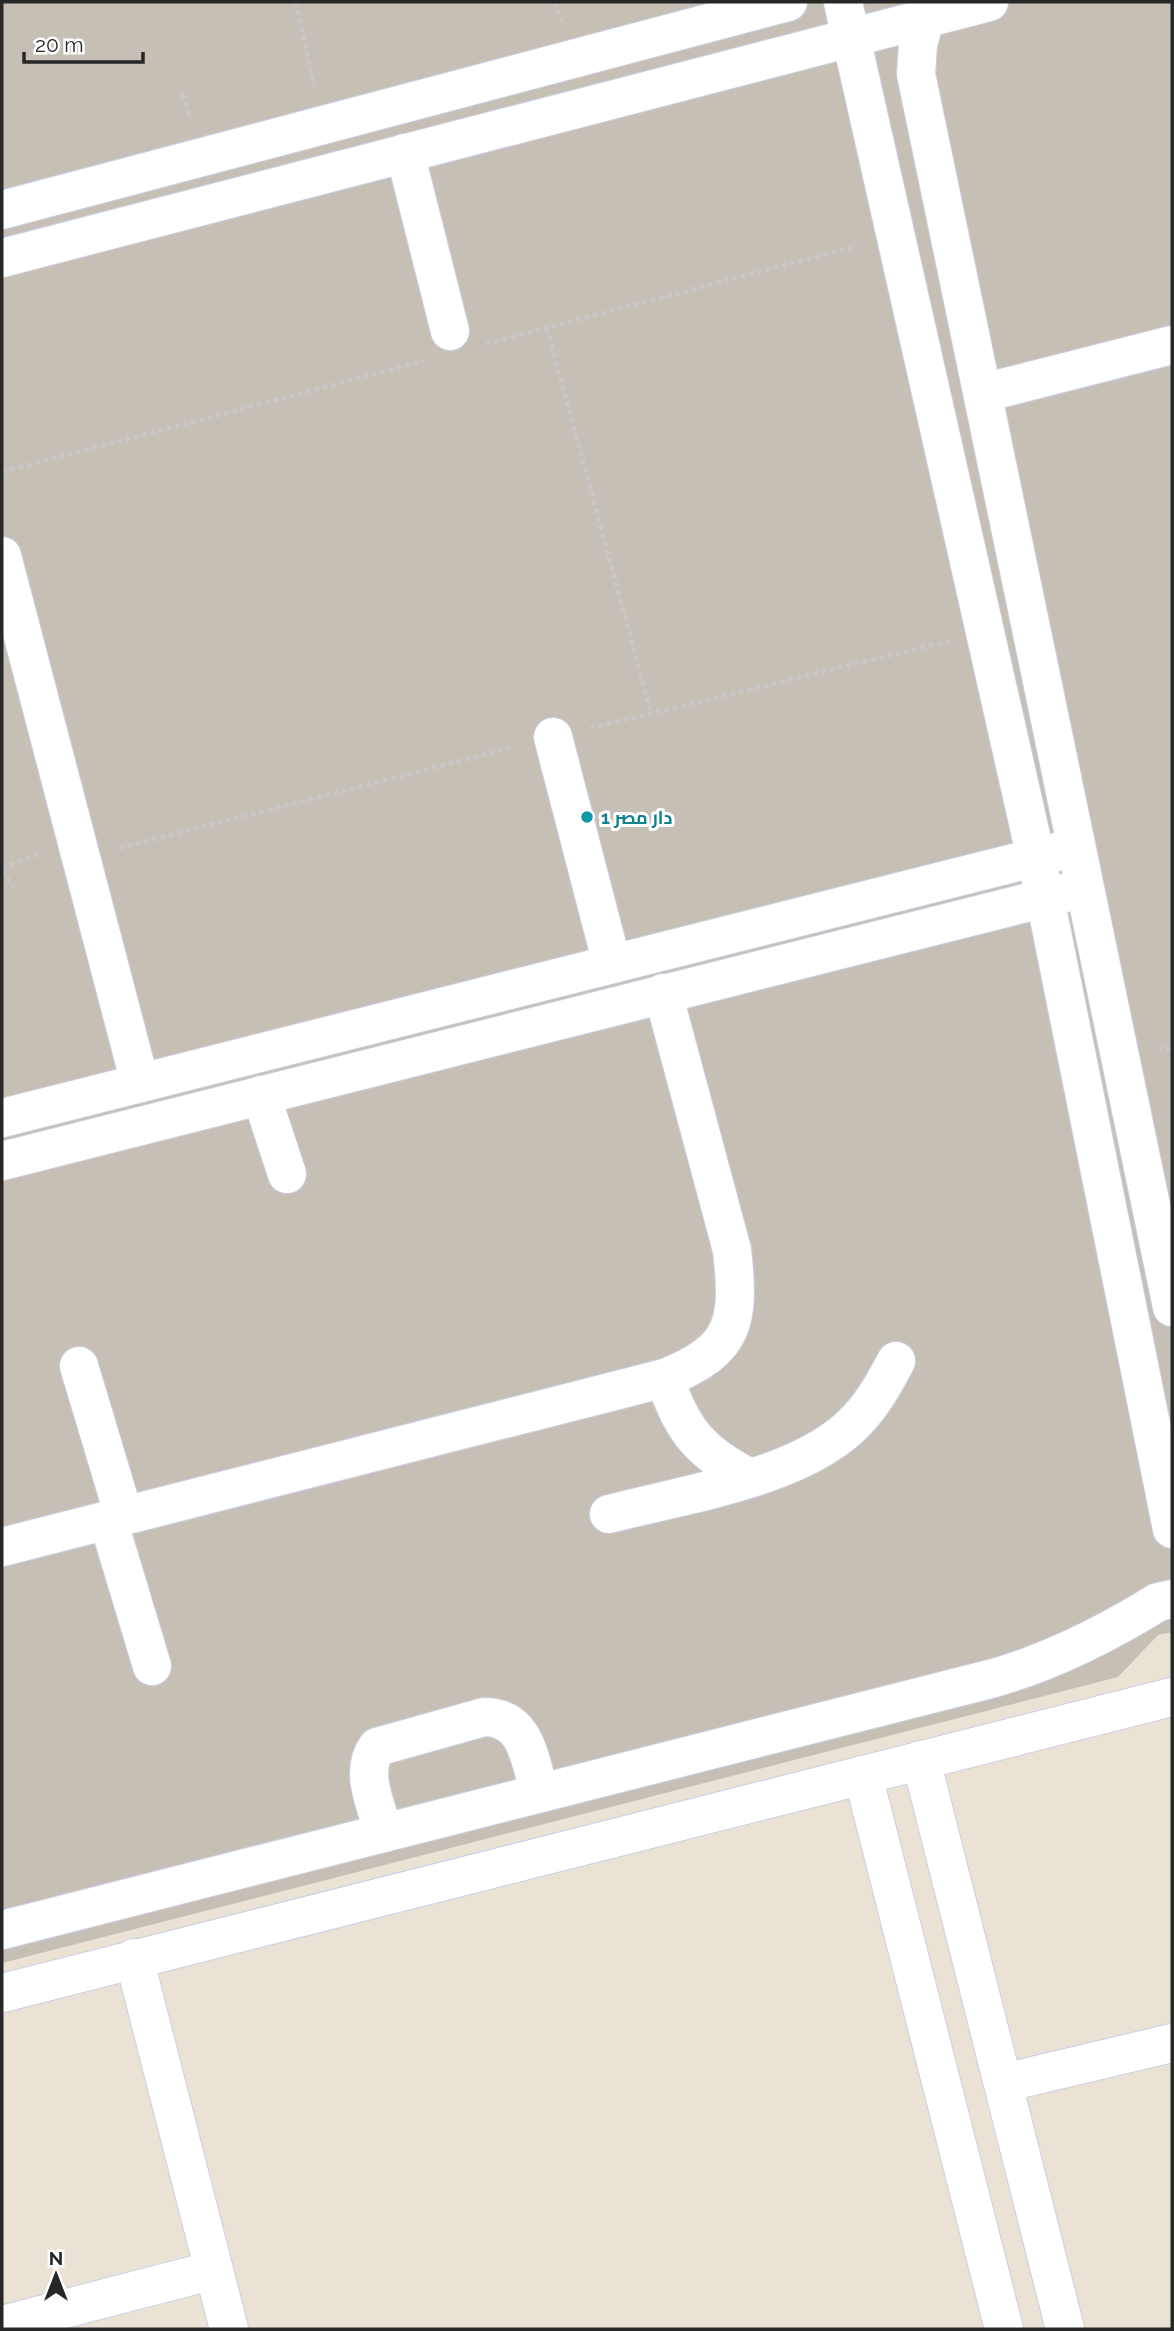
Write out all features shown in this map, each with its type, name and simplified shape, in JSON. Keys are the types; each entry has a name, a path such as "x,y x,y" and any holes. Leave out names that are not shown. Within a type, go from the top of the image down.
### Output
{"street":[{"path":"2,210 321,124 692,14 788,2"},
{"path":"843,2 1045,898 1172,1528"},
{"path":"2,258 852,38 927,10 989,2"},
{"path":"927,10 918,45 916,74 1085,888 1168,1258 1172,1307"},
{"path":"405,153 450,331"},
{"path":"983,393 1172,345"},
{"path":"2,556 140,1083"},
{"path":"553,737 612,964"},
{"path":"2,1118 1077,847"},
{"path":"2,1161 1085,888"},
{"path":"2,1547 665,1378 695,1366 719,1345 735,1315 736,1283 732,1250 663,993"},
{"path":"261,1095 287,1174"},
{"path":"609,1514 750,1478 798,1462 829,1444 857,1421 879,1393 896,1361"},
{"path":"79,1366 152,1666"},
{"path":"665,1378 675,1410 694,1439 719,1462 750,1478"},
{"path":"2,1930 1037,1665 1119,1627 1158,1602 1172,1599"},
{"path":"2,1993 1172,1697"},
{"path":"384,1833 367,1771 369,1758 377,1747 470,1720 498,1717 511,1723 521,1734 540,1793"},
{"path":"921,1760 1065,2329"},
{"path":"863,1775 1004,2329"},
{"path":"134,1958 229,2329"},
{"path":"1003,2083 1172,2043"},
{"path":"2,2326 214,2270"}],"path":[{"path":"296,2 321,124"},
{"path":"547,328 651,713"},
{"path":"2,871 13,887"}],"building":[{"name":"دار مصر 1","path":"2,2 1172,2 1172,1632 1158,1635 1118,1677 2,1963"}],"place":[{"name":"دار مصر 1","path":"587,817"}]}
